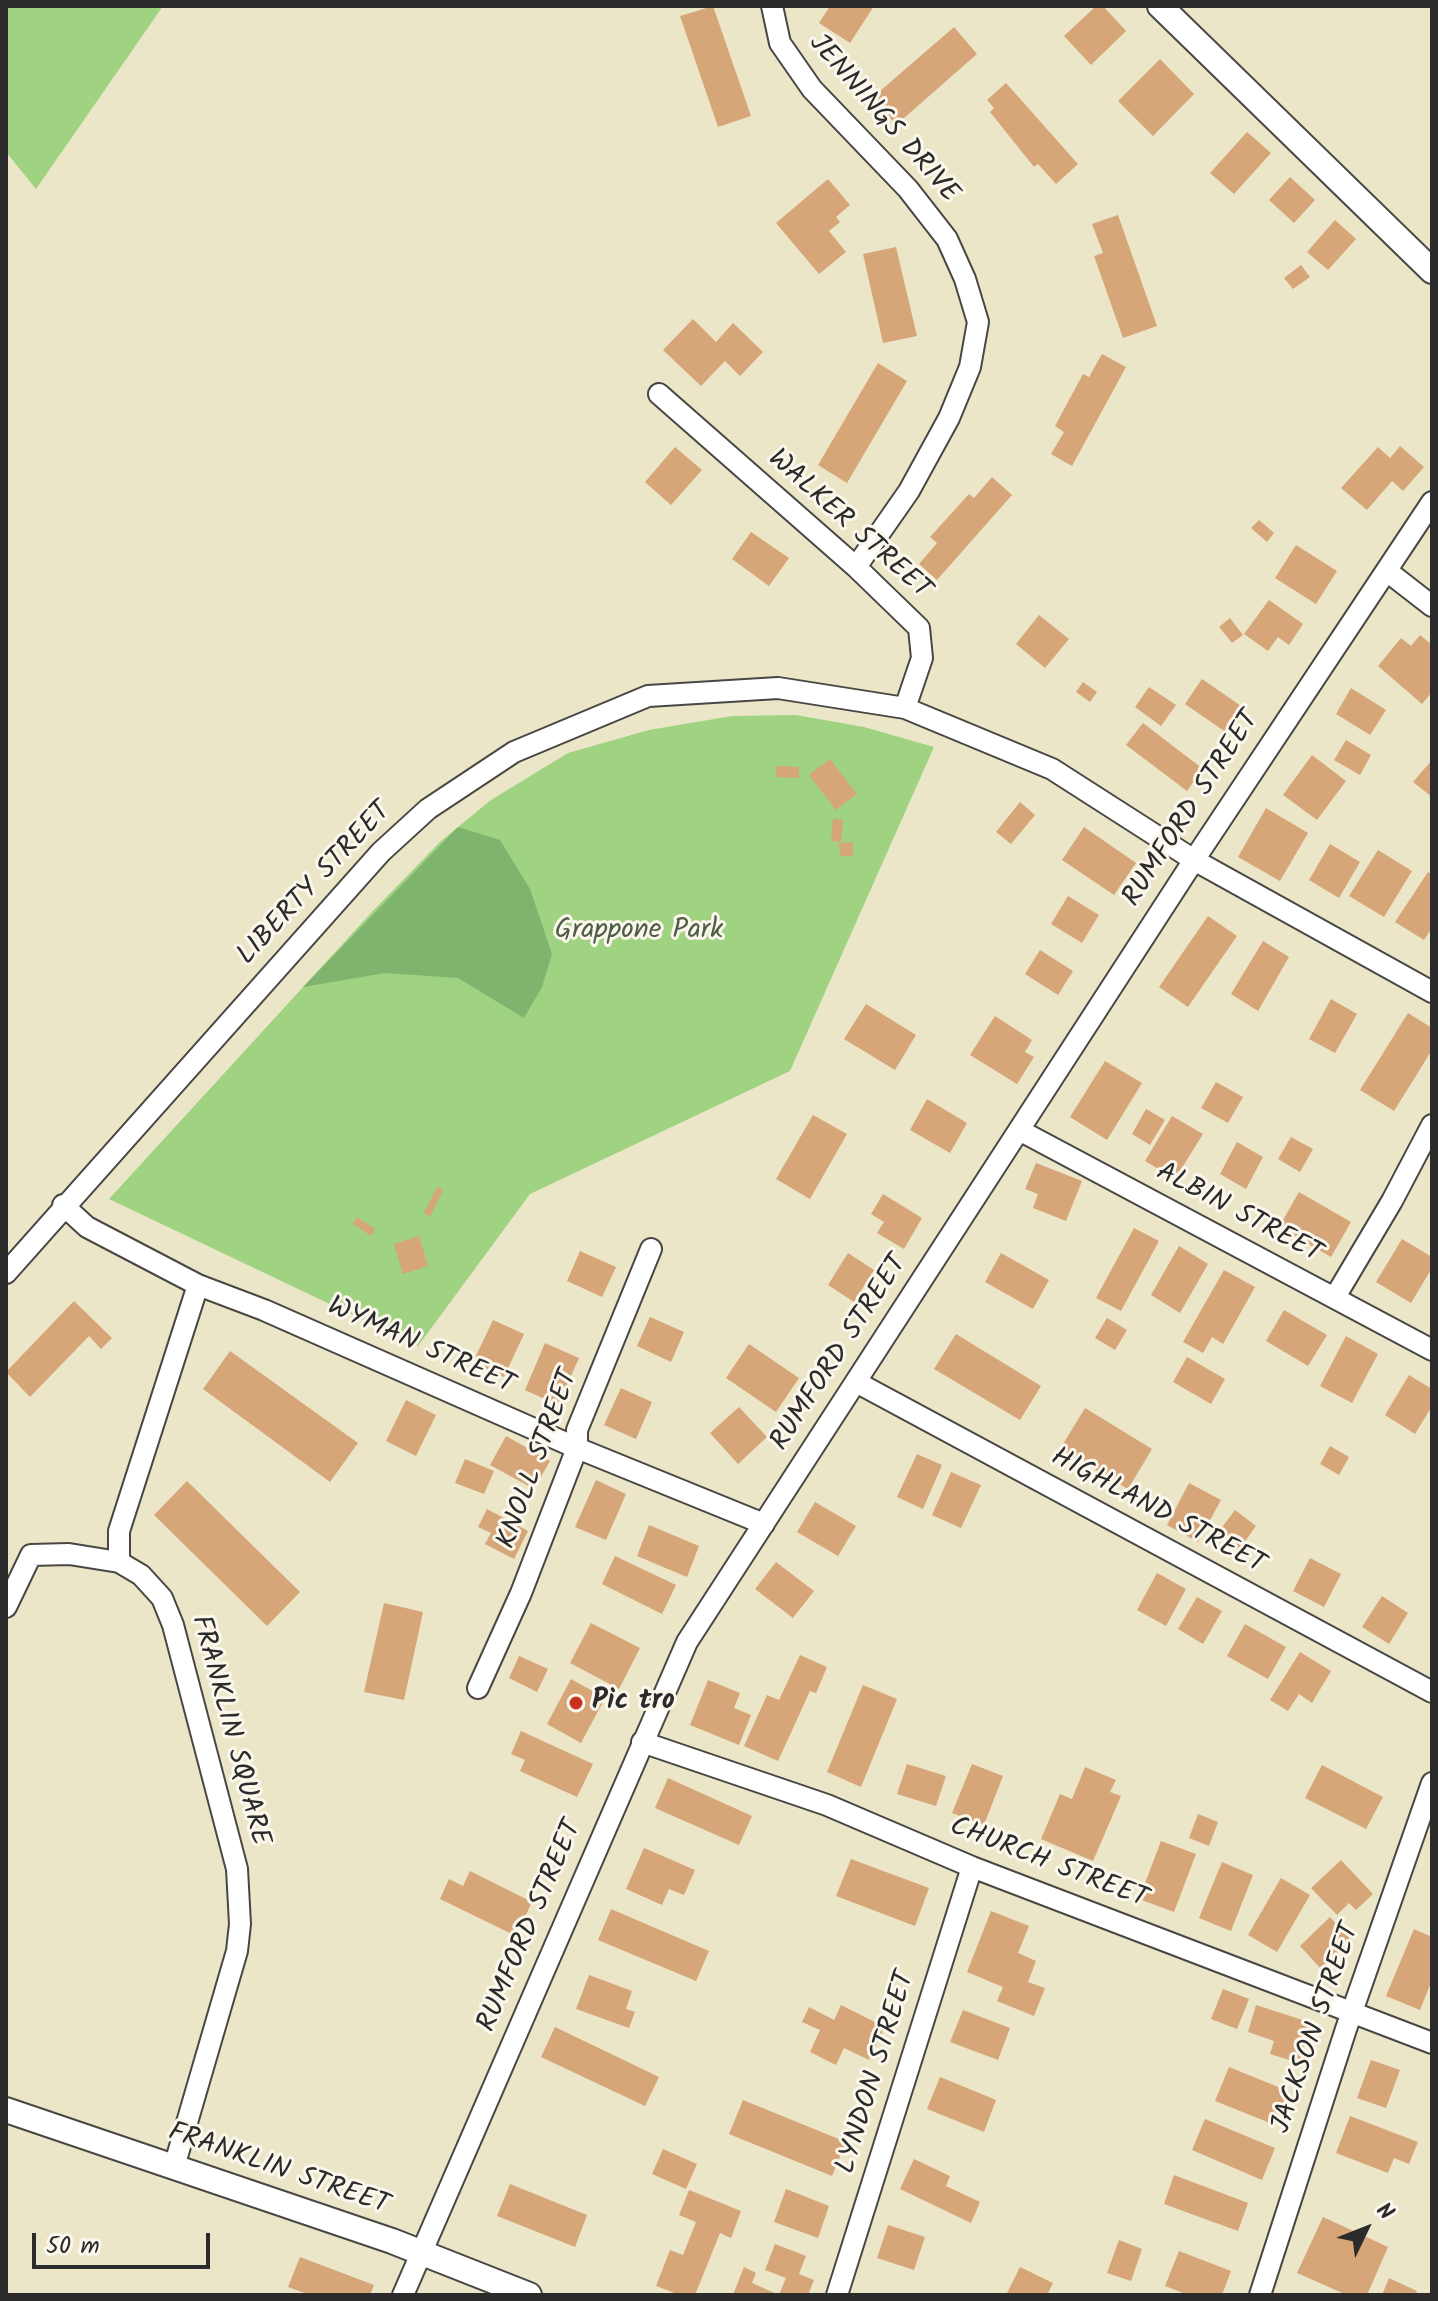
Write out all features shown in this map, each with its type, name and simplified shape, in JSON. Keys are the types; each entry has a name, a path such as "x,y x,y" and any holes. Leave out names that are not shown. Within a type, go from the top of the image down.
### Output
{"street":[{"name":"JENNINGS DRIVE","path":"772,6 780,43 812,89 908,189 947,239 965,279 978,322 970,367 949,418 909,491 856,567"},
{"path":"1160,6 1432,271"},
{"name":"WALKER STREET","path":"659,394 856,567 919,628 922,658 905,708"},
{"name":"RUMFORD STREET","path":"403,2295 687,1642 1194,860 1432,502"},
{"path":"1387,571 1432,606"},
{"name":"LIBERTY STREET","path":"6,1273 63,1205 381,852 428,809 514,752 648,696 778,688 905,708"},
{"path":"905,708 1052,769 1194,860 1432,992"},
{"path":"1335,1297 1392,1201 1432,1125"},
{"name":"ALBIN STREET","path":"1019,1130 1432,1350"},
{"name":"WYMAN STREET","path":"63,1205 87,1227 198,1285 264,1310 577,1448 764,1524"},
{"name":"KNOLL STREET","path":"478,1688 521,1593 577,1448 577,1430 651,1249"},
{"path":"6,1607 31,1555 69,1554 119,1562 119,1531 198,1285"},
{"name":"HIGHLAND STREET","path":"856,1382 1432,1692"},
{"name":"FRANKLIN SQUARE","path":"119,1562 141,1575 162,1598 173,1625 237,1869 240,1924 237,1951 174,2167"},
{"name":"CHURCH STREET","path":"642,1742 827,1805 972,1867 1432,2043"},
{"name":"JACKSON STREET","path":"1260,2295 1432,1783"},
{"name":"LYNDON STREET","path":"837,2295 972,1867"},
{"name":"FRANKLIN STREET","path":"6,2110 421,2253 529,2295"}],"green space":[{"path":"6,6 163,6 36,189 6,152"},
{"name":"Grappone Park","path":"796,715 864,727 934,747 790,1071 530,1194 418,1346 109,1199 371,913 441,841 491,800 568,753 649,730 732,716"},
{"path":"458,827 500,840 530,889 552,954 542,987 524,1018 458,978 385,973 303,987"}],"building":[{"path":"713,6 751,116 718,127 680,16"},
{"path":"830,6 874,6 850,43 819,23"},
{"path":"1096,6 1103,6 1126,31 1091,65 1064,36"},
{"path":"954,27 977,54 896,125 872,98"},
{"path":"1160,59 1194,94 1153,136 1118,101"},
{"path":"1006,83 1078,164 1056,184 1038,164 1034,167 990,112 994,108 987,100"},
{"path":"1247,132 1271,153 1234,194 1210,173"},
{"path":"1290,177 1315,200 1294,223 1269,200"},
{"path":"828,179 850,205 836,217 840,222 829,231 846,252 819,274 776,223"},
{"path":"1118,215 1157,326 1123,338 1094,256 1103,253 1092,224"},
{"path":"1335,220 1356,239 1328,270 1307,252"},
{"path":"896,247 917,336 883,343 863,254"},
{"path":"1301,265 1310,277 1293,289 1284,278"},
{"path":"693,319 716,342 733,323 763,352 740,376 725,361 701,386 663,350"},
{"path":"1102,354 1126,367 1072,466 1051,454 1064,432 1055,426 1083,374 1089,377"},
{"path":"878,363 907,381 847,483 818,465"},
{"path":"1400,446 1424,467 1403,491 1392,481 1367,510 1341,488 1378,447 1390,458"},
{"path":"675,447 702,470 671,505 645,482"},
{"path":"992,477 1012,495 937,580 919,564 937,543 930,537 969,494 974,498"},
{"path":"1259,520 1274,533 1267,542 1251,528"},
{"path":"751,532 789,558 769,586 732,559"},
{"path":"1296,545 1337,571 1316,604 1275,578"},
{"path":"1269,600 1303,624 1289,645 1278,637 1268,651 1244,634"},
{"path":"1039,615 1069,639 1045,668 1016,644"},
{"path":"1230,618 1243,635 1232,643 1219,627"},
{"path":"1420,635 1432,645 1432,692 1422,704 1378,666 1401,638 1411,646"},
{"path":"1202,679 1244,708 1227,733 1185,704"},
{"path":"1083,682 1097,692 1090,702 1076,692"},
{"path":"1149,687 1176,705 1161,726 1135,707"},
{"path":"1351,688 1386,710 1370,735 1336,714"},
{"path":"1143,723 1203,769 1187,791 1126,745"},
{"path":"1346,740 1371,755 1360,775 1334,760"},
{"path":"1312,755 1346,781 1317,820 1283,795"},
{"path":"830,759 857,794 836,810 809,775"},
{"path":"1432,760 1432,797 1413,782"},
{"path":"776,766 799,767 799,778 776,777"},
{"path":"1020,802 1035,815 1011,844 996,832"},
{"path":"1266,808 1308,833 1280,881 1238,857"},
{"path":"833,819 843,820 841,842 831,841"},
{"path":"1084,827 1136,863 1114,895 1062,860"},
{"path":"853,842 853,856 840,856 839,843"},
{"path":"1330,844 1360,862 1339,898 1309,880"},
{"path":"1378,850 1412,871 1384,917 1349,896"},
{"path":"1428,872 1432,875 1432,928 1424,940 1395,922"},
{"path":"1068,896 1099,915 1082,943 1051,924"},
{"path":"1208,916 1237,936 1188,1007 1159,987"},
{"path":"1263,941 1289,957 1258,1011 1231,994"},
{"path":"1040,950 1073,971 1058,995 1025,974"},
{"path":"1331,999 1357,1014 1335,1053 1309,1039"},
{"path":"866,1004 916,1035 895,1070 844,1039"},
{"path":"1408,1013 1432,1028 1432,1050 1394,1111 1360,1090"},
{"path":"995,1016 1032,1040 1025,1052 1034,1057 1017,1084 970,1055"},
{"path":"1105,1061 1142,1083 1107,1140 1070,1117"},
{"path":"1216,1082 1243,1097 1228,1123 1201,1108"},
{"path":"927,1099 967,1123 950,1153 910,1130"},
{"path":"1146,1109 1165,1120 1150,1145 1132,1134"},
{"path":"813,1115 847,1134 810,1199 776,1179"},
{"path":"1172,1116 1203,1134 1175,1179 1145,1161"},
{"path":"1291,1137 1313,1149 1300,1172 1278,1159"},
{"path":"1237,1142 1263,1157 1246,1189 1220,1174"},
{"path":"1036,1163 1082,1181 1066,1221 1033,1208 1038,1194 1025,1189"},
{"path":"437,1187 443,1190 430,1217 424,1213"},
{"path":"1299,1192 1351,1222 1331,1257 1279,1227"},
{"path":"883,1194 922,1218 904,1249 877,1233 884,1222 871,1214"},
{"path":"357,1217 375,1229 371,1236 353,1224"},
{"path":"1134,1228 1159,1241 1121,1311 1096,1298"},
{"path":"419,1236 428,1266 403,1274 394,1244"},
{"path":"1402,1239 1432,1257 1432,1268 1411,1303 1376,1282"},
{"path":"1179,1246 1208,1264 1180,1313 1151,1295"},
{"path":"580,1251 616,1267 602,1297 567,1281"},
{"path":"848,1253 874,1270 854,1302 828,1285"},
{"path":"1001,1253 1049,1280 1033,1309 985,1282"},
{"path":"1224,1270 1255,1287 1223,1344 1212,1337 1203,1353 1183,1342"},
{"path":"74,1301 112,1338 101,1349 89,1336 30,1397 6,1372"},
{"path":"1284,1310 1327,1335 1308,1366 1266,1341"},
{"path":"650,1317 684,1332 671,1362 637,1346"},
{"path":"1107,1318 1127,1330 1115,1350 1095,1338"},
{"path":"493,1320 524,1334 504,1377 473,1362"},
{"path":"956,1334 1041,1386 1020,1420 934,1369"},
{"path":"1346,1336 1378,1354 1352,1403 1320,1386"},
{"path":"545,1343 579,1358 558,1405 525,1390"},
{"path":"749,1344 799,1378 776,1412 726,1378"},
{"path":"230,1351 358,1443 330,1482 203,1389"},
{"path":"1187,1357 1225,1379 1211,1404 1173,1382"},
{"path":"1409,1375 1432,1389 1432,1406 1415,1434 1385,1415"},
{"path":"621,1388 652,1402 636,1439 604,1425"},
{"path":"406,1400 436,1415 416,1456 386,1441"},
{"path":"739,1407 767,1437 738,1464 710,1433"},
{"path":"1085,1408 1152,1449 1128,1489 1060,1449"},
{"path":"506,1436 550,1461 534,1489 490,1465"},
{"path":"1330,1446 1349,1457 1339,1475 1320,1464"},
{"path":"917,1454 942,1465 923,1509 897,1497"},
{"path":"465,1459 494,1471 484,1494 455,1483"},
{"path":"951,1472 981,1485 961,1528 932,1515"},
{"path":"596,1480 626,1494 606,1540 575,1527"},
{"path":"187,1481 300,1592 267,1626 154,1515"},
{"path":"1189,1483 1221,1500 1198,1542 1167,1525"},
{"path":"815,1502 856,1526 838,1556 797,1532"},
{"path":"487,1509 528,1531 514,1559 485,1544 491,1533 478,1527"},
{"path":"1235,1510 1256,1526 1238,1551 1216,1535"},
{"path":"649,1525 699,1546 687,1577 637,1556"},
{"path":"615,1556 676,1585 662,1614 602,1584"},
{"path":"1310,1558 1341,1574 1324,1607 1293,1591"},
{"path":"776,1562 814,1591 793,1618 755,1589"},
{"path":"1157,1573 1186,1589 1166,1626 1137,1610"},
{"path":"1382,1596 1408,1613 1389,1644 1362,1627"},
{"path":"1197,1597 1222,1611 1203,1644 1178,1629"},
{"path":"384,1603 423,1612 404,1700 364,1692"},
{"path":"591,1623 640,1648 619,1689 570,1663"},
{"path":"1245,1624 1286,1647 1268,1679 1227,1656"},
{"path":"1300,1652 1331,1671 1312,1703 1299,1694 1288,1711 1270,1700"},
{"path":"800,1655 827,1667 816,1693 810,1691 778,1761 744,1746 767,1695 779,1700"},
{"path":"519,1656 548,1669 537,1692 509,1678"},
{"path":"571,1679 605,1698 581,1743 547,1724"},
{"path":"708,1680 740,1693 734,1708 751,1715 739,1745 690,1725"},
{"path":"863,1685 897,1699 861,1787 827,1772"},
{"path":"521,1731 593,1764 577,1797 520,1771 525,1760 511,1754"},
{"path":"907,1764 946,1776 936,1806 897,1794"},
{"path":"972,1764 1003,1776 984,1825 952,1813"},
{"path":"1322,1765 1383,1797 1366,1829 1305,1798"},
{"path":"1085,1767 1116,1780 1110,1792 1121,1796 1093,1861 1041,1839 1060,1794 1072,1799"},
{"path":"668,1778 752,1816 739,1845 655,1808"},
{"path":"1198,1814 1218,1822 1209,1846 1189,1838"},
{"path":"1161,1841 1196,1854 1174,1912 1139,1899"},
{"path":"644,1848 695,1870 684,1895 669,1889 662,1905 626,1889"},
{"path":"851,1859 929,1888 915,1926 836,1896"},
{"path":"1341,1860 1373,1894 1356,1910 1349,1903 1337,1915 1311,1888"},
{"path":"1222,1862 1253,1875 1231,1931 1199,1918"},
{"path":"470,1871 532,1902 516,1936 440,1899 449,1879 463,1886"},
{"path":"1281,1878 1310,1895 1277,1952 1248,1935"},
{"path":"611,1909 709,1951 696,1981 598,1940"},
{"path":"991,1911 1029,1926 1018,1953 1036,1961 1028,1982 1045,1988 1034,2016 997,2001 1003,1987 967,1972"},
{"path":"1330,1917 1352,1941 1321,1969 1300,1946"},
{"path":"1414,1929 1432,1937 1432,1980 1420,2010 1386,1996"},
{"path":"589,1975 632,1991 626,2009 635,2012 629,2028 576,2009"},
{"path":"1223,1989 1249,1999 1237,2029 1211,2019"},
{"path":"841,2005 885,2027 869,2060 844,2048 836,2065 810,2052 820,2030 802,2022 809,2007 834,2020"},
{"path":"1256,2005 1312,2023 1299,2063 1270,2054 1274,2041 1248,2032"},
{"path":"963,2010 1010,2028 998,2060 950,2042"},
{"path":"555,2027 659,2077 645,2106 541,2057"},
{"path":"1371,2060 1400,2070 1386,2108 1357,2098"},
{"path":"1229,2067 1288,2091 1275,2125 1215,2101"},
{"path":"940,2077 996,2100 984,2132 927,2109"},
{"path":"743,2100 846,2142 832,2176 729,2134"},
{"path":"1350,2116 1418,2142 1409,2164 1394,2158 1388,2173 1336,2153"},
{"path":"1205,2119 1275,2148 1262,2180 1192,2150"},
{"path":"663,2149 697,2164 686,2189 652,2174"},
{"path":"914,2159 950,2176 946,2186 980,2202 971,2223 900,2189"},
{"path":"1174,2175 1248,2203 1238,2231 1164,2204"},
{"path":"510,2184 587,2215 575,2247 497,2216"},
{"path":"786,2189 829,2206 818,2238 774,2222"},
{"path":"689,2190 741,2211 731,2238 720,2233 695,2295 680,2295 656,2286 670,2250 683,2255 696,2222 679,2215"},
{"path":"1323,2217 1388,2247 1367,2295 1347,2295 1297,2273"},
{"path":"888,2225 925,2237 914,2270 877,2258"},
{"path":"1119,2240 1142,2249 1131,2281 1107,2273"},
{"path":"775,2244 806,2256 799,2274 814,2280 808,2295 779,2295 786,2278 765,2270"},
{"path":"1179,2251 1231,2271 1222,2295 1188,2295 1165,2286"},
{"path":"300,2257 374,2285 370,2295 310,2295 288,2287"},
{"path":"744,2267 756,2273 752,2283 779,2295 733,2295"},
{"path":"1020,2267 1053,2283 1047,2295 1006,2295"},
{"path":"1389,2278 1417,2291 1415,2295 1382,2295"}],"place":[{"name":"Pic tro","path":"576,1703"}]}
